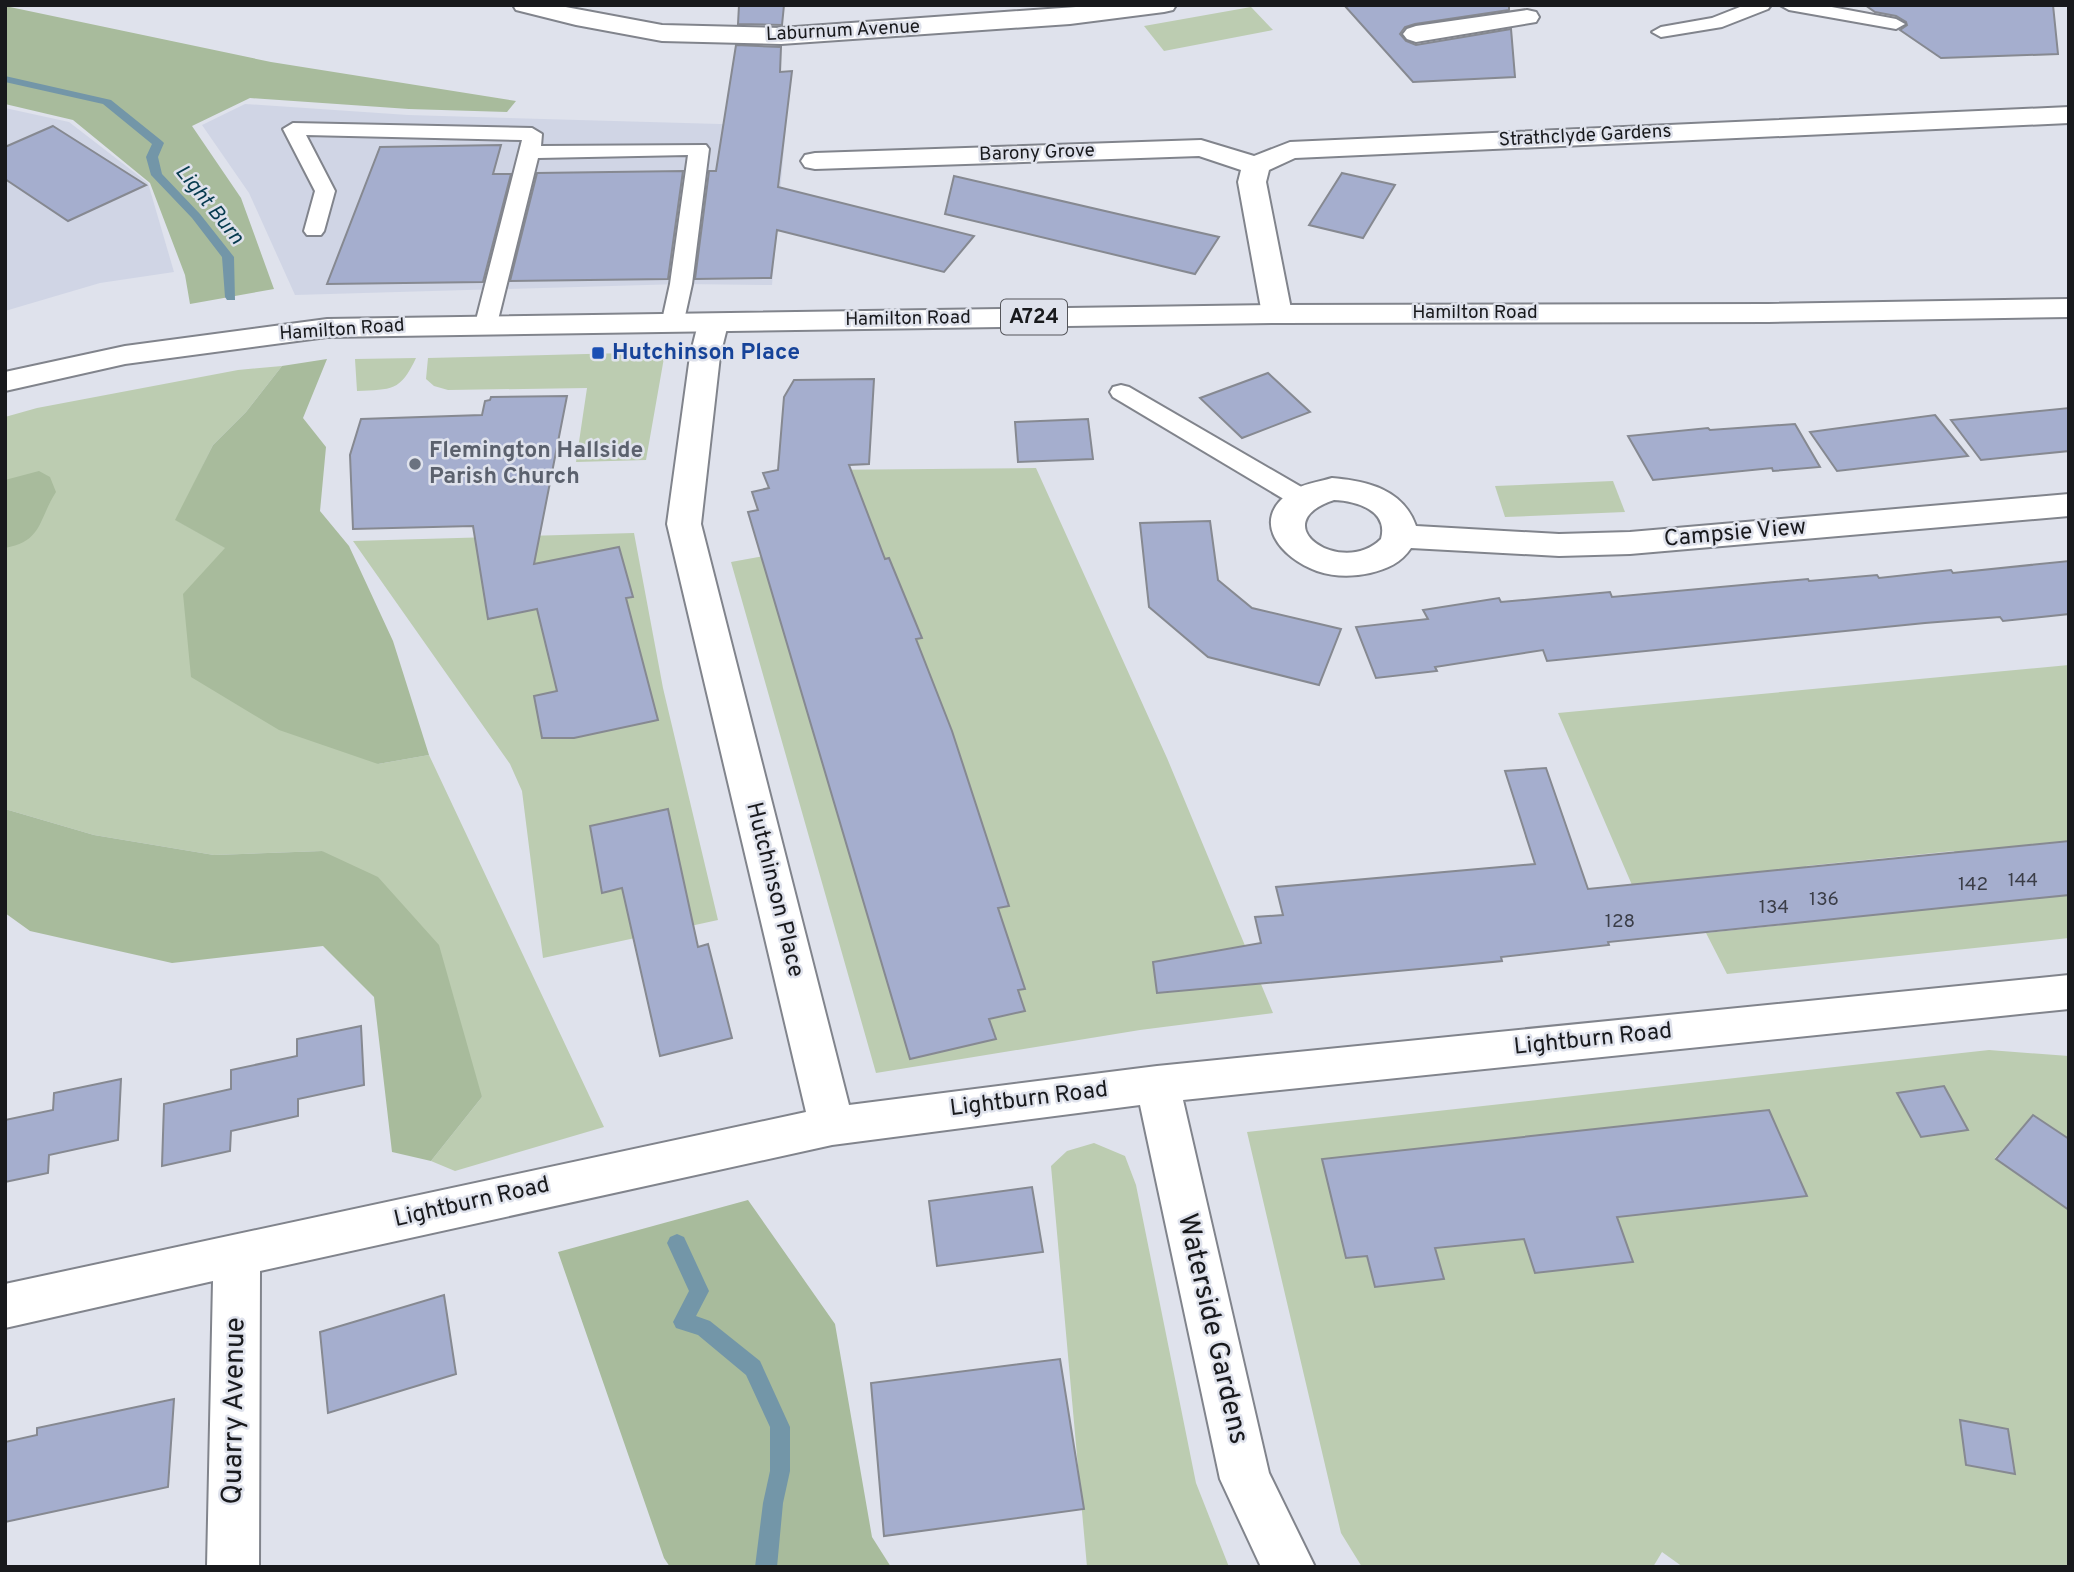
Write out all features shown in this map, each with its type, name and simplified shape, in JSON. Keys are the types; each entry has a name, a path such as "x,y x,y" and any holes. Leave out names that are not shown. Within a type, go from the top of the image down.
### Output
{"street":[{"name":"Laburnum Avenue","path":"525,5 576,18 662,33 781,36 960,15 1070,17 1164,5"},
{"path":"1452,5 1471,26"},
{"path":"1416,34 1527,16"},
{"name":"Strathclyde Gardens","path":"1256,166 1290,150 2069,114"},
{"name":"Barony Grove","path":"815,161 1201,148 1256,166"},
{"path":"1256,166 1252,182 1277,314"},
{"name":"Hamilton Road","path":"5,382 57,367 219,340 327,328 1277,314 2069,309"},
{"name":"Hutchinson Place","path":"713,324 705,356 684,524 832,1126"},
{"path":"1332,489 1367,494 1394,512 1400,524 1401,536 1390,551 1369,563 1339,564 1310,556 1296,546 1288,534 1285,521 1290,508 1301,498 1332,489"},
{"name":"Campsie View","path":"1401,536 1559,545 1630,543 2069,505"},
{"name":"Lightburn Road","path":"5,1306 832,1126 1157,1083 2069,992"},
{"name":"Waterside Gardens","path":"1157,1083 1245,1479 1289,1567"},
{"name":"Quarry Avenue","path":"233,1567 237,1256"}],"lane":[{"path":"1661,32 1716,23 1762,5"},
{"path":"1790,5 1896,24"},
{"path":"314,231 325,191 293,129 532,134 530,152 486,324"},
{"path":"530,152 699,149 681,284 672,325"},
{"path":"1121,391 1301,498"}],"shaded area":[{"path":"245,104 408,115 786,126 772,285 681,284 295,295 249,193 202,125"},
{"path":"5,108 69,122 148,183 174,272 100,283 5,311"}],"green space":[{"path":"5,6 271,62 516,101 507,112 409,109 250,98 192,126 241,198 274,289 190,304 185,275 150,183 73,120 5,104"},
{"path":"1251,7 1273,30 1164,51 1144,26"},
{"path":"665,352 646,460 576,462 587,388 448,390 434,386 426,379 428,358"},
{"path":"416,358 400,383 387,389 357,391 355,359"},
{"path":"327,359 303,418 326,447 320,511 349,546 393,641 429,755 378,764 279,730 191,677 183,594 225,548 175,520 213,445 246,412 282,366"},
{"path":"282,366 246,412 213,445 176,520 226,548 378,764 429,755 604,1127 455,1171 431,1161 482,1097 322,851 214,855 94,835 5,809 5,417 37,408 238,370"},
{"path":"1036,468 1167,758 1273,1013 1140,1030 876,1073 731,562 876,536 857,486 835,490 815,470"},
{"path":"39,471 50,477 56,492 33,535 17,545 5,548 5,480"},
{"path":"1613,481 1625,512 1505,517 1495,486"},
{"path":"634,533 663,688 718,920 543,958 522,791 510,764 353,541"},
{"path":"2069,665 2069,841 2003,848 2033,898 2069,895 2069,938 1727,974 1706,933 1782,925 1758,873 1632,885 1558,713","holes":["1954,851 1983,903 1832,918 1806,866"]},
{"path":"5,809 94,835 214,855 322,851 378,877 439,945 482,1097 431,1161 392,1152 374,997 323,946 172,963 30,931 5,913"},
{"path":"1989,1050 2069,1056 2069,1139 2033,1115 1995,1158 2069,1210 2069,1567 1683,1567 1662,1552 1653,1567 1362,1567 1341,1533 1247,1132"},
{"path":"1094,1143 1125,1156 1136,1185 1196,1483 1229,1567 1087,1567 1051,1166 1067,1151"},
{"path":"748,1200 835,1324 872,1537 891,1567 670,1567 664,1558 558,1252"}],"building":[{"path":"739,5 784,5 782,25 738,24"},
{"path":"1344,5 1509,5 1509,10 1415,24 1405,27 1400,34 1406,41 1416,45 1511,29 1515,77 1413,82"},
{"path":"1865,5 2053,5 2058,54 1941,58 1900,30 1907,25 1906,22 1896,16 1875,12"},
{"path":"736,45 781,47 780,72 792,71 778,187 974,236 944,272 777,230 771,278 695,279 709,171 716,171"},
{"path":"53,126 146,185 68,221 5,179 5,147"},
{"path":"501,145 493,174 511,174 483,282 327,284 380,147"},
{"path":"683,171 668,279 510,281 537,173"},
{"path":"1342,173 1395,185 1363,238 1309,225"},
{"path":"954,176 1219,237 1195,274 945,214"},
{"path":"1268,373 1310,412 1242,438 1200,398"},
{"path":"874,379 869,464 849,465 885,559 889,558 922,638 916,639 952,731 1009,906 998,908 1025,989 1018,990 1025,1011 989,1019 996,1039 910,1059 748,512 758,510 752,492 769,488 763,473 778,470 784,397 794,380"},
{"path":"567,396 534,564 619,547 633,597 626,598 658,720 574,738 542,738 534,696 557,691 537,609 488,619 473,526 353,529 350,455 361,419 482,415 485,401 491,397"},
{"path":"2069,408 2069,451 1981,460 1951,420"},
{"path":"1935,415 1968,456 1837,471 1810,432"},
{"path":"1088,419 1093,459 1018,462 1015,422"},
{"path":"1795,424 1820,467 1773,471 1772,468 1653,480 1628,436 1708,428"},
{"path":"1210,521 1218,580 1252,608 1341,629 1319,685 1208,657 1149,607 1140,523"},
{"path":"2069,561 2069,614 2003,621 2000,617 1925,623 1547,661 1543,650 1435,667 1437,671 1376,678 1356,627 1428,619 1423,610 1499,598 1501,602 1610,592 1612,597 1808,579 1877,575 1879,578 1951,570 1953,573"},
{"path":"1546,768 1588,889 2069,841 2069,895 1608,942 1609,945 1501,957 1502,961 1157,993 1153,962 1261,943 1255,917 1283,915 1276,887 1535,864 1505,771"},
{"path":"668,809 698,947 708,944 732,1038 660,1056 622,888 602,893 590,826"},
{"path":"361,1026 364,1085 298,1099 298,1116 231,1131 230,1151 162,1166 164,1104 231,1089 231,1070 297,1056 297,1039"},
{"path":"121,1079 118,1140 49,1155 48,1173 5,1182 5,1120 53,1110 54,1093"},
{"path":"1944,1086 1968,1130 1921,1137 1897,1093"},
{"path":"1769,1110 1807,1196 1617,1217 1633,1262 1535,1273 1524,1239 1435,1248 1444,1279 1375,1287 1367,1256 1346,1258 1322,1159"},
{"path":"2033,1115 2069,1139 2069,1210 1996,1159"},
{"path":"1032,1187 1043,1252 937,1266 929,1201"},
{"path":"444,1295 456,1374 328,1413 320,1332"},
{"path":"1060,1359 1084,1509 884,1536 871,1383"},
{"path":"174,1399 168,1487 5,1522 5,1442 37,1435 37,1428"},
{"path":"1960,1420 2008,1429 2015,1474 1966,1465"}],"waterway":[{"name":"Light Burn","path":"5,79 107,102 158,143 152,157 157,175 196,216 228,257 231,297"},
{"name":"Light Burn","path":"677,1243 699,1291 683,1322 703,1327 753,1368 780,1427 780,1471 773,1503 766,1567"}],"place":[{"name":"Hutchinson Place","path":"598,353"},
{"name":"Flemington Hallside Parish Church","path":"415,464"}]}
